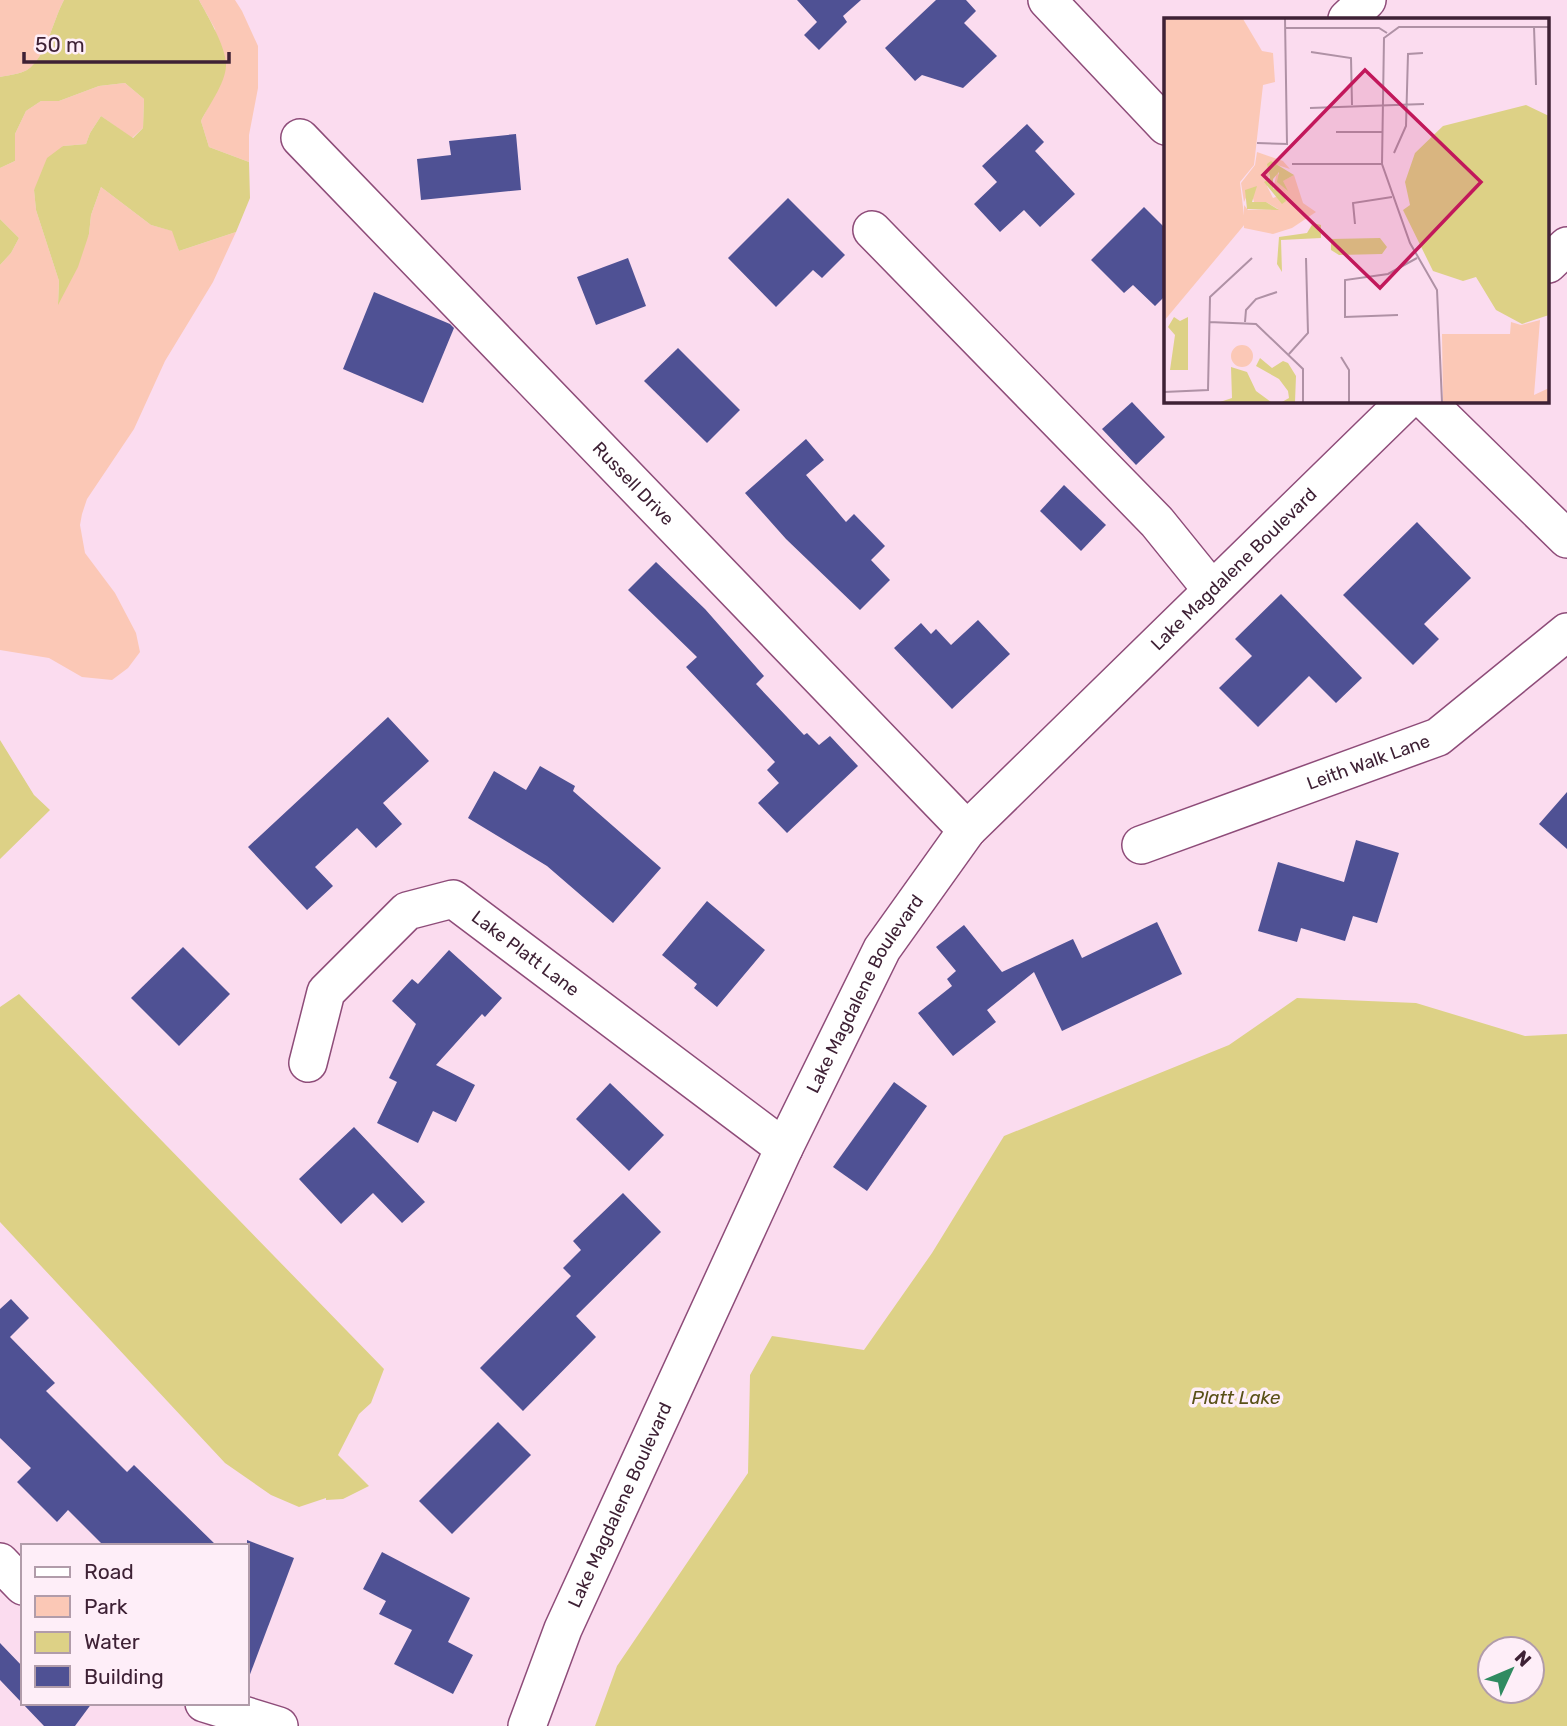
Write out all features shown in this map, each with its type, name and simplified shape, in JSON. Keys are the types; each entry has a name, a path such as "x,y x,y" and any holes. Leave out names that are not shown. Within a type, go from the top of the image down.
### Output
{"street":[{"path":"1047,0 1164,124"},
{"path":"1348,18 1367,0"},
{"name":"Russell Drive","path":"300,138 967,830"},
{"path":"872,230 1157,522 1212,590"},
{"path":"1550,262 1567,246"},
{"name":"Lake Magdalene Boulevard","path":"527,1726 563,1629 784,1148 882,948 967,830 1405,402"},
{"path":"1427,402 1567,539"},
{"name":"Leith Walk Lane","path":"1142,845 1438,737 1567,632"},
{"name":"Lake Platt Lane","path":"308,1063 326,992 407,911 453,899 784,1148"},
{"path":"0,1562 21,1584"},
{"path":"211,1705 279,1726"}],"green space":[{"path":"0,0 64,0 44,48 34,64 27,70 0,77"},
{"path":"199,0 235,0 258,46 258,88 249,135 249,162 209,147 201,121 220,84 215,29"},
{"path":"125,83 144,99 143,128 132,138 101,116 86,144 63,146 34,190 36,210 59,281 58,303 89,234 91,215 101,187 151,225 173,231 179,251 236,232 213,282 165,361 134,429 87,499 82,514 80,525 85,553 115,593 136,633 140,652 128,668 112,680 82,677 49,658 0,650 0,265 19,238 0,219 0,168 15,161 15,134 26,111 41,101 59,101 99,86"}],"water":[{"path":"64,0 199,0 220,41 226,66 220,87 201,121 209,147 249,162 250,198 236,232 179,251 172,231 151,225 101,187 78,267 58,305 59,281 36,210 34,190 47,158 63,146 86,144 101,116 133,138 143,128 144,99 125,83 99,86 59,101 41,101 26,111 15,134 15,161 0,168 0,77 27,70 34,64 44,48"},
{"path":"0,219 19,238 0,265"},
{"path":"0,740 34,795 50,810 0,859"},
{"path":"19,994 384,1369 371,1403 359,1414 338,1455 369,1486 343,1499 326,1498 299,1507 271,1495 225,1463 0,1222 0,1007"},
{"name":"Platt Lake","path":"1297,998 1416,1003 1525,1036 1567,1034 1567,1726 595,1726 617,1666 748,1473 750,1375 772,1336 864,1350 932,1253 1004,1136 1229,1045"}],"building":[{"path":"797,0 861,0 843,16 847,22 819,50 804,35 817,22"},
{"path":"936,0 966,0 976,11 964,23 997,56 963,88 922,75 915,81 885,48"},
{"path":"1027,124 1044,142 1035,151 1075,194 1040,227 1024,210 1000,232 974,204 997,182 982,166"},
{"path":"516,134 521,190 421,200 417,159 451,155 449,141"},
{"path":"788,198 845,255 822,278 813,270 776,307 728,258"},
{"path":"1144,207 1164,227 1164,297 1155,306 1133,285 1124,293 1091,260"},
{"path":"628,258 646,306 596,325 577,277"},
{"path":"374,292 454,328 423,403 343,369"},
{"path":"678,348 740,410 707,443 644,381"},
{"path":"1132,402 1165,437 1136,465 1102,429"},
{"path":"806,439 824,460 806,475 846,522 854,514 885,546 871,560 890,580 860,610 786,539 745,493"},
{"path":"1064,485 1106,525 1081,551 1040,511"},
{"path":"1417,522 1471,578 1424,624 1439,639 1413,665 1343,595"},
{"path":"656,562 705,609 764,676 756,684 804,735 807,733 819,745 830,736 858,766 787,833 758,803 779,783 767,770 775,762 686,667 697,657 628,590"},
{"path":"1281,594 1362,678 1336,703 1309,676 1258,727 1219,688 1252,656 1235,639"},
{"path":"978,620 1010,654 952,709 894,648 921,623 931,634 936,629 951,645"},
{"path":"388,717 429,761 383,803 402,824 376,848 357,828 315,867 333,886 307,910 248,847"},
{"path":"540,766 575,786 573,791 661,868 613,923 547,866 468,818 494,771 526,790"},
{"path":"1567,792 1567,849 1539,824"},
{"path":"1356,840 1399,853 1377,923 1353,916 1345,941 1301,928 1297,942 1258,931 1278,862 1344,882"},
{"path":"707,901 765,950 717,1007 694,988 697,984 662,955"},
{"path":"1157,922 1182,974 1062,1031 1034,972 987,1010 996,1022 953,1056 918,1013 952,986 947,979 956,971 936,947 964,925 1002,972 1073,939 1082,958"},
{"path":"183,947 230,994 179,1046 131,998"},
{"path":"449,950 502,998 485,1017 482,1014 436,1065 475,1085 456,1122 433,1111 418,1143 377,1123 397,1082 389,1078 416,1024 392,1001 412,979 418,984"},
{"path":"894,1082 927,1106 867,1191 833,1167"},
{"path":"610,1083 664,1135 629,1171 576,1119"},
{"path":"354,1127 425,1202 402,1223 373,1193 341,1224 299,1179"},
{"path":"623,1193 661,1232 576,1316 596,1337 523,1411 480,1368 571,1276 563,1268 581,1250 573,1241"},
{"path":"11,1299 29,1318 10,1337 55,1383 46,1391 127,1472 134,1465 215,1544 102,1544 68,1510 57,1522 17,1482 31,1468 0,1438 0,1309"},
{"path":"498,1422 531,1455 452,1534 419,1501"},
{"path":"247,1540 294,1558 249,1677 248,1544"},
{"path":"382,1552 470,1598 448,1642 473,1655 453,1694 394,1664 412,1630 379,1614 386,1601 363,1589"},
{"path":"0,1643 21,1665 21,1702 0,1680"},
{"path":"24,1705 91,1705 75,1726 44,1726"}]}
